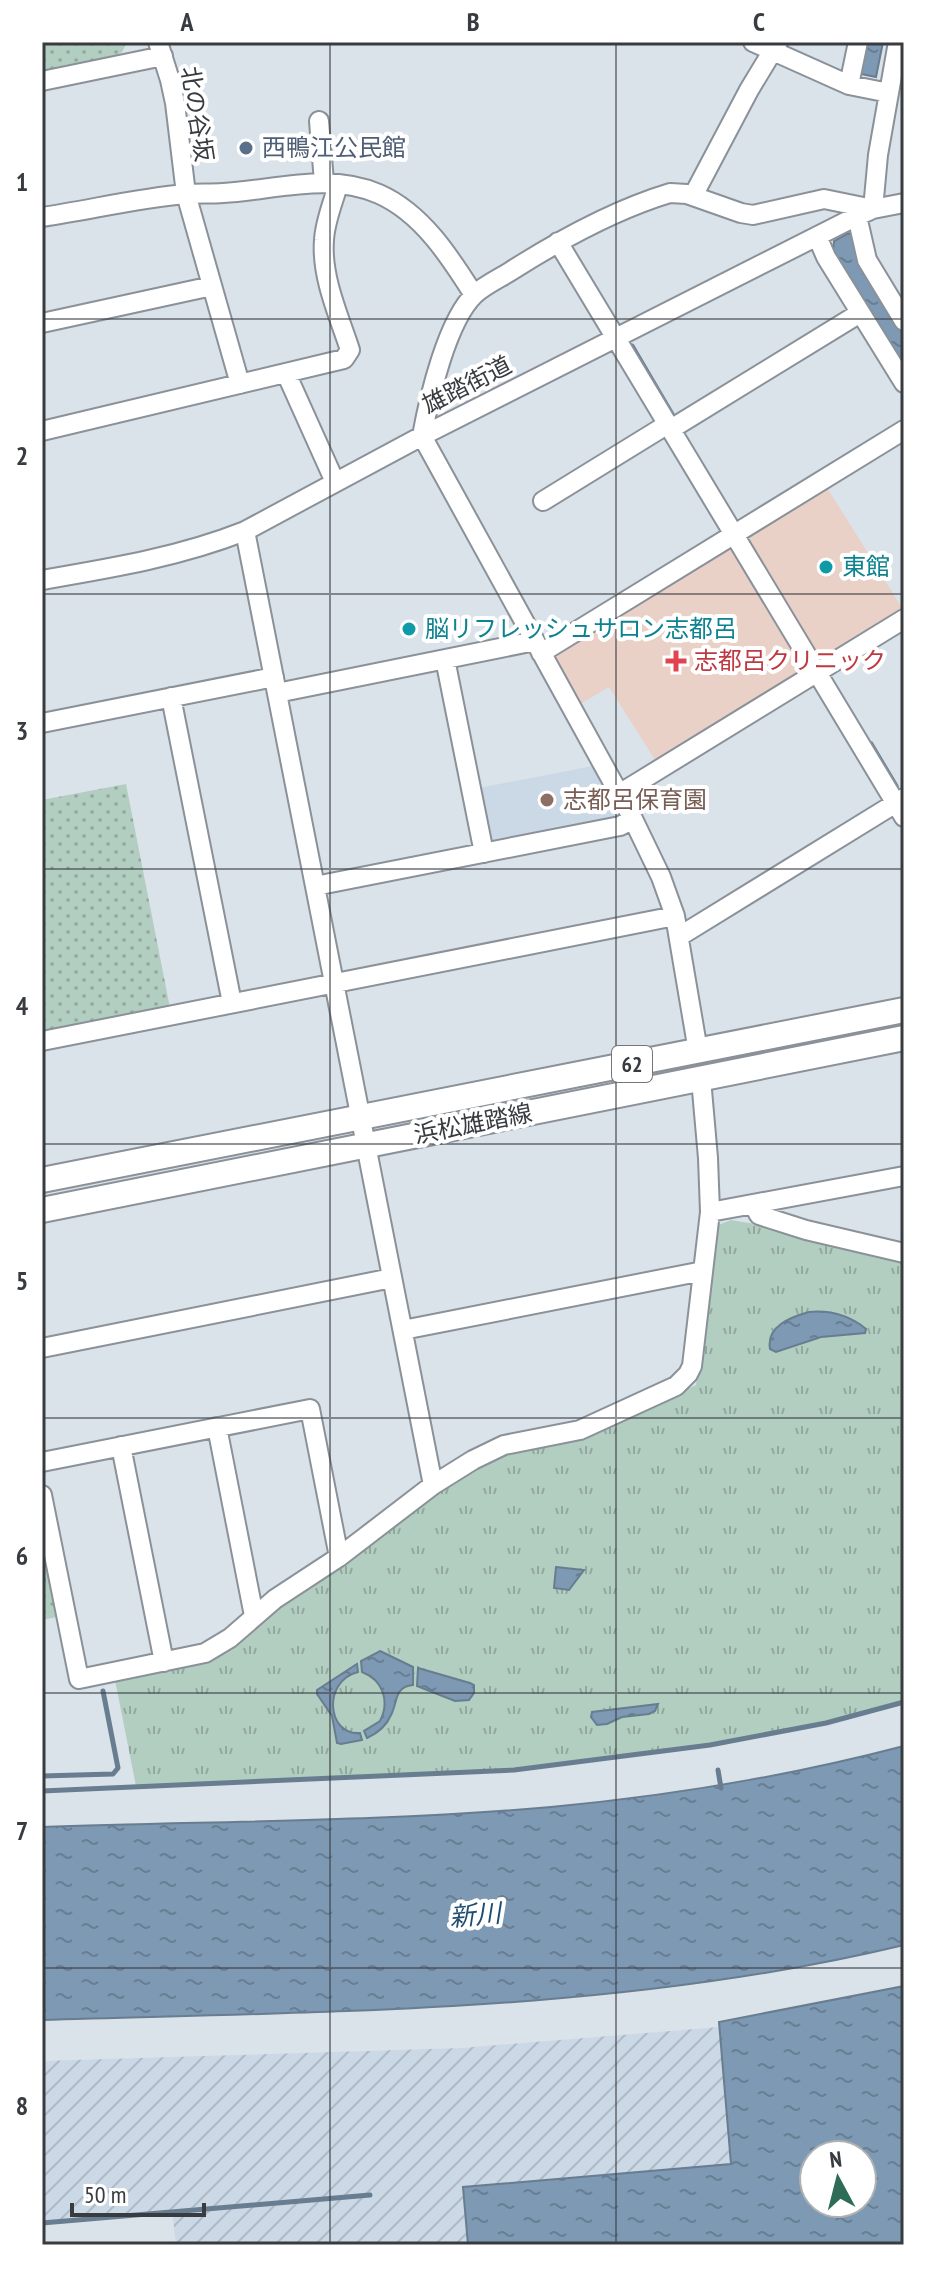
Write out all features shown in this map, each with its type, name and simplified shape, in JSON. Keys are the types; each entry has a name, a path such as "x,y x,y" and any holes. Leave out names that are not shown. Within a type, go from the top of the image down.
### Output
{"main road":[{"name":"浜松雄踏線","path":"42,1180 904,1010"},
{"name":"浜松雄踏線","path":"42,1210 904,1038"}],"street":[{"path":"753,42 775,46 849,85 889,93"},
{"path":"849,85 858,42"},
{"path":"898,42 878,155 862,214 867,260 904,321"},
{"path":"693,196 775,46"},
{"path":"42,81 160,49"},
{"name":"北の谷坂","path":"160,49 175,103 186,194 240,384"},
{"path":"42,431 344,359 350,350 325,271 323,255 331,183 319,121"},
{"path":"42,217 186,194 331,183 365,189 395,203 441,244 474,295"},
{"path":"698,1051 680,936 661,877 633,819 422,436 440,363 474,295 558,242 662,196 678,193 753,215 824,199 862,214"},
{"name":"雄踏街道","path":"42,580 154,560 245,531 616,336 862,214 904,203"},
{"path":"826,232 826,257 904,383"},
{"path":"558,242 816,673 901,806 680,936"},
{"path":"42,323 212,286"},
{"path":"543,501 860,313"},
{"path":"286,373 335,482"},
{"path":"42,723 171,697 538,647 733,535 904,430"},
{"path":"245,531 433,1485"},
{"path":"619,794 904,619"},
{"path":"445,659 484,853"},
{"path":"171,697 232,1003"},
{"path":"315,886 620,826 633,819"},
{"path":"42,1041 675,916"},
{"path":"42,1495 79,1679 205,1653 219,1647 254,1616 339,1557 433,1485 488,1451 580,1430 683,1381 692,1366 710,1212 701,1079"},
{"path":"710,1212 904,1176"},
{"path":"753,1204 759,1215 806,1230 904,1253"},
{"path":"403,1330 703,1271"},
{"path":"42,1348 392,1278"},
{"path":"42,1462 310,1409 339,1557"},
{"path":"217,1427 254,1616"},
{"path":"121,1446 164,1662"}],"shaded area":[{"name":"志都呂クリニック","path":"826,486 904,611 826,659 821,658 748,538 750,533"},
{"name":"志都呂クリニック","path":"725,548 730,549 802,667 800,675 657,763 609,687 577,706 550,656"},
{"name":"志都呂保育園","path":"593,766 619,812 616,818 495,842 489,838 479,788"},
{"path":"720,2027 731,2164 464,2187 468,2245 176,2245 172,2210 42,2221 42,2061 462,2048"}],"green space":[{"path":"42,42 127,42 122,52 114,57 42,71"},
{"path":"126,784 170,1008 42,1033 42,800"},
{"path":"731,1220 773,1227 904,1262 904,1701 825,1721 709,1744 514,1769 136,1786 115,1680 208,1661 223,1654 279,1606 477,1466 506,1453 583,1438 696,1385 713,1227"},
{"path":"42,1542 57,1617 42,1620"}],"water":[{"path":"867,42 883,42 876,77 861,74"},
{"path":"854,230 857,255 904,331 904,373 833,251 834,241"},
{"path":"809,1312 846,1317 866,1329 865,1333 821,1337 776,1352 770,1349 772,1334 781,1324"},
{"path":"556,1567 584,1570 569,1590 554,1588"},
{"path":"380,1651 413,1667 413,1685 400,1692 387,1723 367,1738 364,1731 380,1721 384,1699 380,1686 362,1672 361,1661"},
{"path":"357,1664 358,1672 346,1677 338,1686 333,1707 341,1726 349,1732 360,1733 362,1740 341,1744 337,1743 332,1716 317,1690"},
{"path":"418,1668 470,1683 474,1685 474,1693 469,1700 455,1701 417,1686"},
{"path":"658,1704 655,1711 649,1714 622,1717 607,1724 597,1725 591,1717 592,1712"},
{"name":"新川","path":"904,1746 904,1945 798,1967 691,1984 583,1996 367,2010 42,2020 42,1827 361,1818 551,1807 729,1784"},
{"path":"904,1986 904,2245 468,2245 463,2187 731,2164 719,2022"}],"waterway":[{"path":"632,346 676,421"},
{"path":"871,744 896,786"},
{"path":"42,1776 113,1774 118,1768 103,1691"},
{"path":"42,1791 514,1770 710,1745 826,1723 904,1702"},
{"path":"718,1770 721,1788"},
{"path":"42,2223 370,2195"}],"place":[{"name":"西鴨江公民館","path":"246,148"},
{"name":"東館","path":"826,567"},
{"name":"脳リフレッシュサロン志都呂","path":"409,629"},
{"name":"志都呂クリニック","path":"676,661"},
{"name":"志都呂保育園","path":"547,800"}]}
